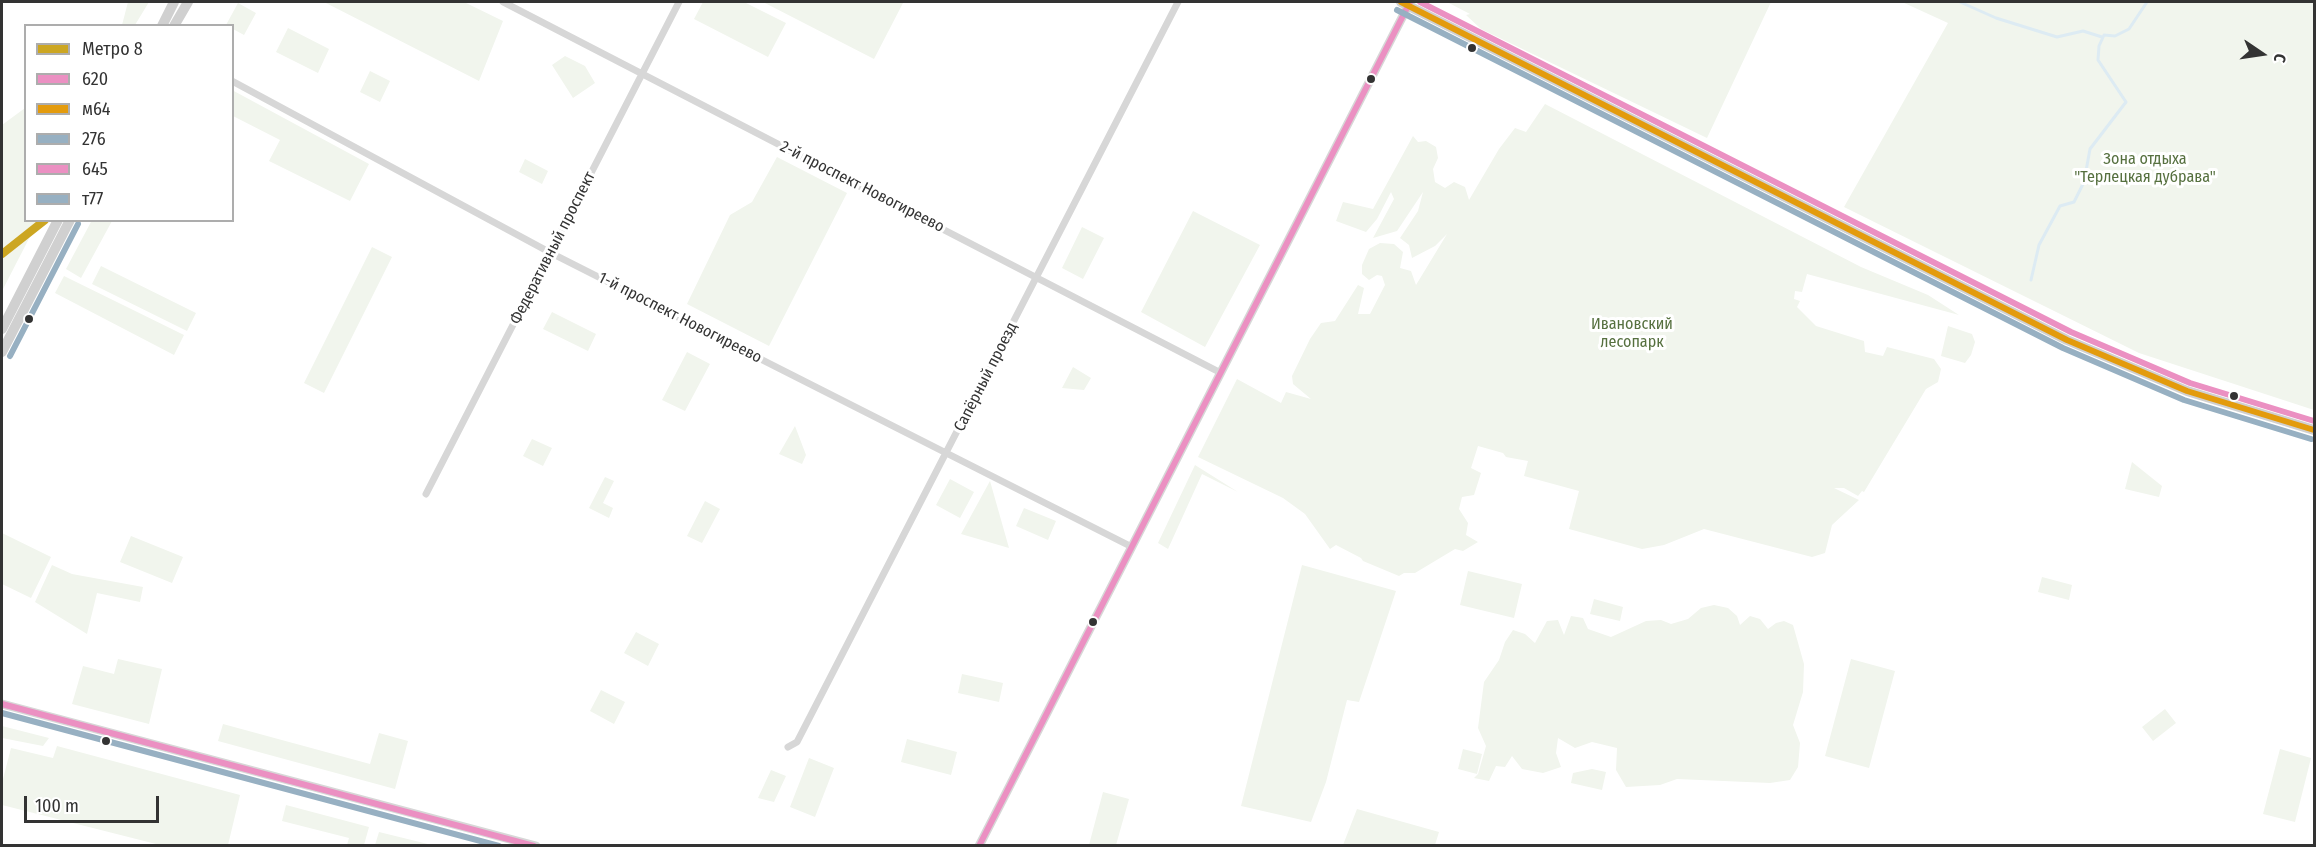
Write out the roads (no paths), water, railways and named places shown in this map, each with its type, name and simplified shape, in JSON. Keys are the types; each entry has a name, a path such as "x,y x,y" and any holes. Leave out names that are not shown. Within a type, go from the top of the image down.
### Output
{"main road":[{"path":"163,24 174,2"},
{"path":"175,24 188,2"},
{"path":"1406,3 2067,340 2187,391 2314,430"},
{"path":"2,329 57,222"},
{"path":"2,352 69,222"}],"street":[{"name":"2-й проспект Новогиреево","path":"503,2 641,75 1038,276 1221,373"},
{"name":"Федеративный проспект","path":"426,494 679,2"},
{"name":"Сапёрный проезд","path":"788,747 797,742 1178,2"},
{"path":"979,846 1221,373 1406,3"},
{"name":"1-й проспект Новогиреево","path":"234,82 551,253 1132,547"},
{"path":"2,704 536,846"}],"waterway":[{"path":"1960,2 1996,18 2057,37 2083,31 2102,37"},
{"path":"2031,280 2039,245 2060,206 2074,202 2084,182 2090,149 2126,102 2098,60 2099,46 2104,35 2115,36 2129,29 2147,2"}],"metro line":[{"name":"8","path":"2,254 42,222"}],"park label":[{"name":"Зона отдыха \"Терлецкая дубрава\"","path":"2145,169"},
{"name":"Ивановский лесопарк","path":"1632,334"}]}
